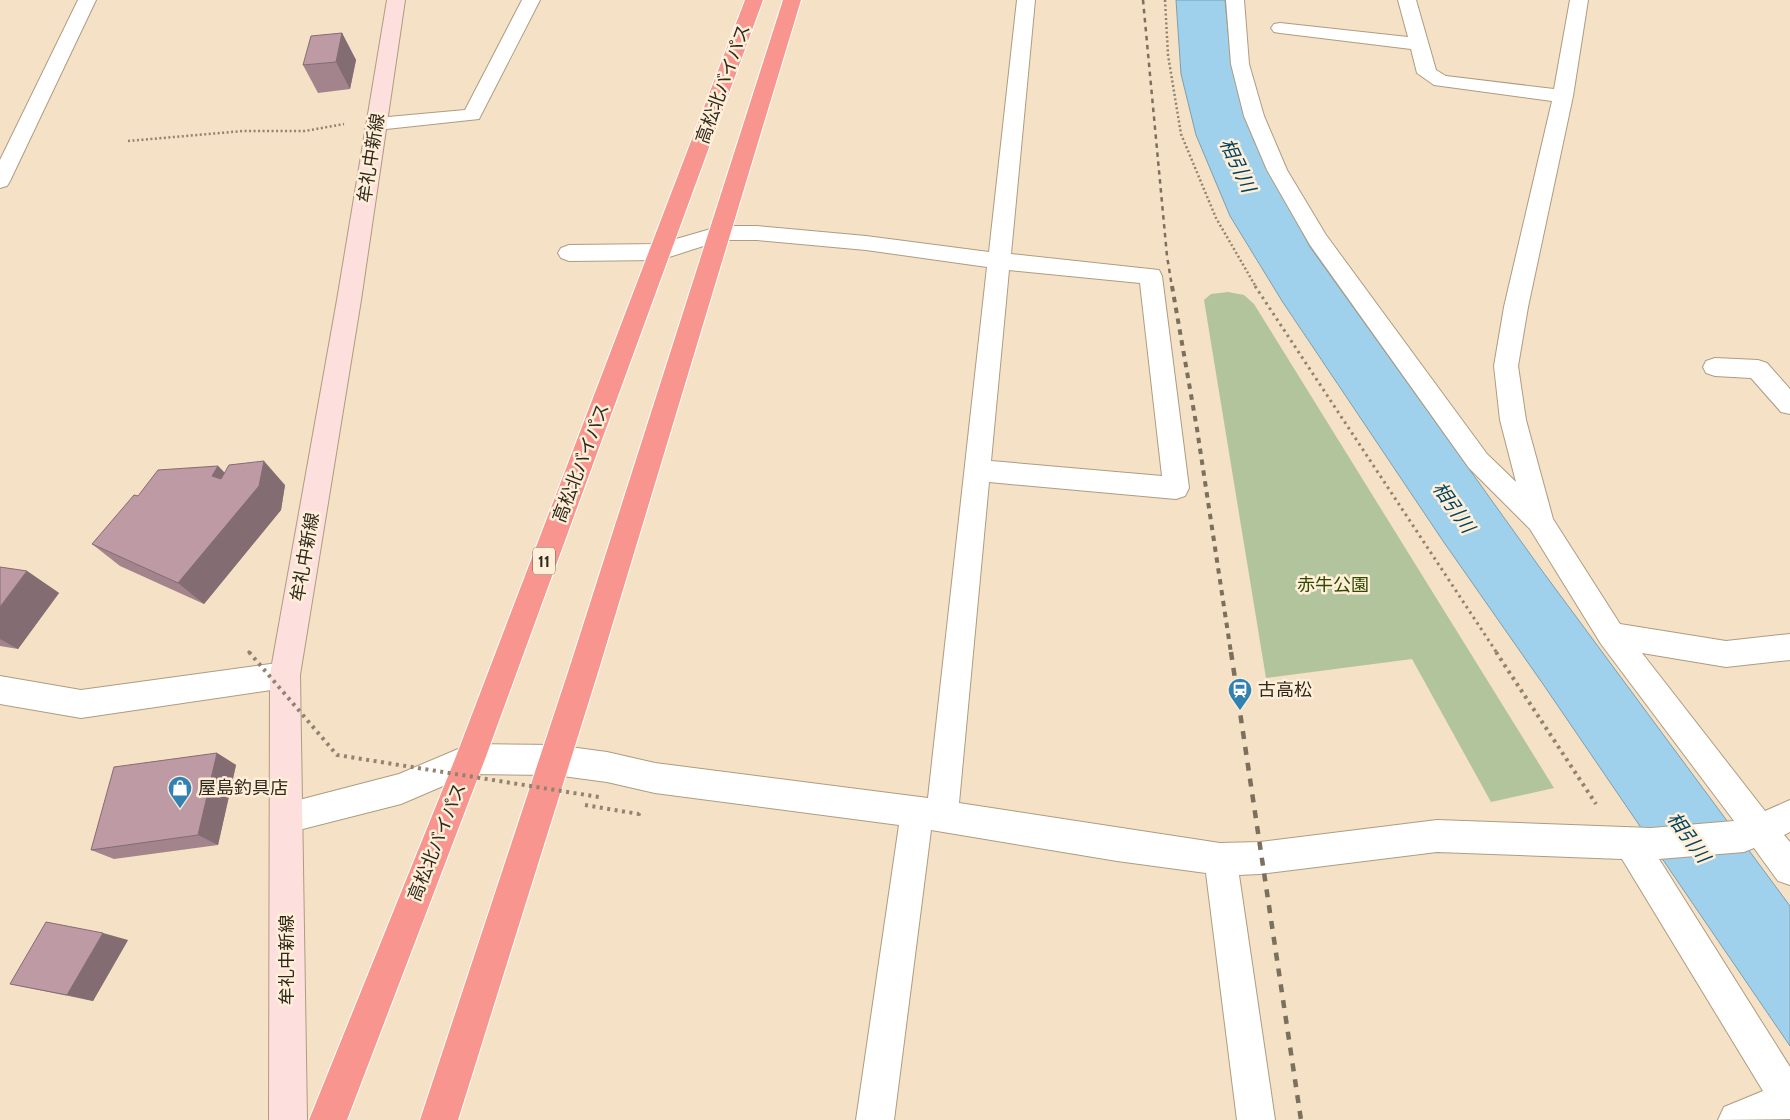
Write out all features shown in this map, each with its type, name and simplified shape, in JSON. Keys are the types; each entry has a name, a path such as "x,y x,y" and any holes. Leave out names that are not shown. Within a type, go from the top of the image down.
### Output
{"highway":[{"name":"高松北バイパス","path":"328,1120 470,759 754,0"},
{"path":"440,1120 721,233 792,0"}],"main road":[{"name":"牟礼中新線","path":"288,1120 285,675 396,0"}],"street":[{"path":"0,181 4,160 87,0"},
{"path":"377,124 472,115 531,0"},
{"path":"875,1120 930,814 976,470 1026,0"},
{"path":"1235,0 1240,64 1254,116 1282,178 1318,240 1478,460 1540,522 1611,635 1753,832 1790,868"},
{"path":"1407,0 1427,73 1441,81 1563,96"},
{"path":"1540,522 1514,420 1506,366 1516,306 1563,96 1579,0"},
{"path":"1280,28 1419,44"},
{"path":"569,253 660,252 721,233 757,233 866,243 999,261 1151,276 1176,488 976,470"},
{"path":"1714,367 1758,369 1790,405"},
{"path":"1611,635 1726,654 1790,647"},
{"path":"0,690 82,704 285,675"},
{"path":"287,817 402,789 470,759 555,760 607,767 655,778 930,814 1117,845 1220,859 1260,858 1437,836 1635,844 1753,832 1790,816"},
{"path":"1635,844 1789,1100 1738,1120"},
{"path":"1220,859 1256,1120"}],"path":[{"path":"1165,0 1168,55 1181,134 1216,218 1256,288 1635,844"},
{"path":"128,141 243,131 305,131 348,123"},
{"path":"248,651 337,755 598,797"},
{"path":"585,806 639,814"}],"green space":[{"name":"赤牛公園","path":"1228,292 1244,295 1254,304 1554,788 1491,802 1412,659 1266,678 1204,300 1211,294"}],"water":[{"name":"相引川","path":"1176,0 1225,0 1231,63 1254,141 1310,247 1543,572 1790,906 1790,1046 1443,541 1282,301 1230,216 1196,135 1181,74"}],"building":[{"path":"342,33 336,62 303,65 311,36"},
{"path":"264,461 259,486 178,583 92,544 134,495 138,496 158,470 218,466 212,476 221,479 229,465"},
{"path":"0,567 27,571 0,607"},
{"path":"217,753 198,835 91,850 114,767"},
{"path":"46,922 103,933 67,995 10,984"}],"railway":[{"path":"1143,0 1167,256 1172,287"},
{"path":"1172,286 1197,429 1231,653"},
{"path":"1231,652 1301,1120"}],"place":[{"name":"古高松","path":"1240,711"},
{"name":"屋島釣具店","path":"180,809"}]}
